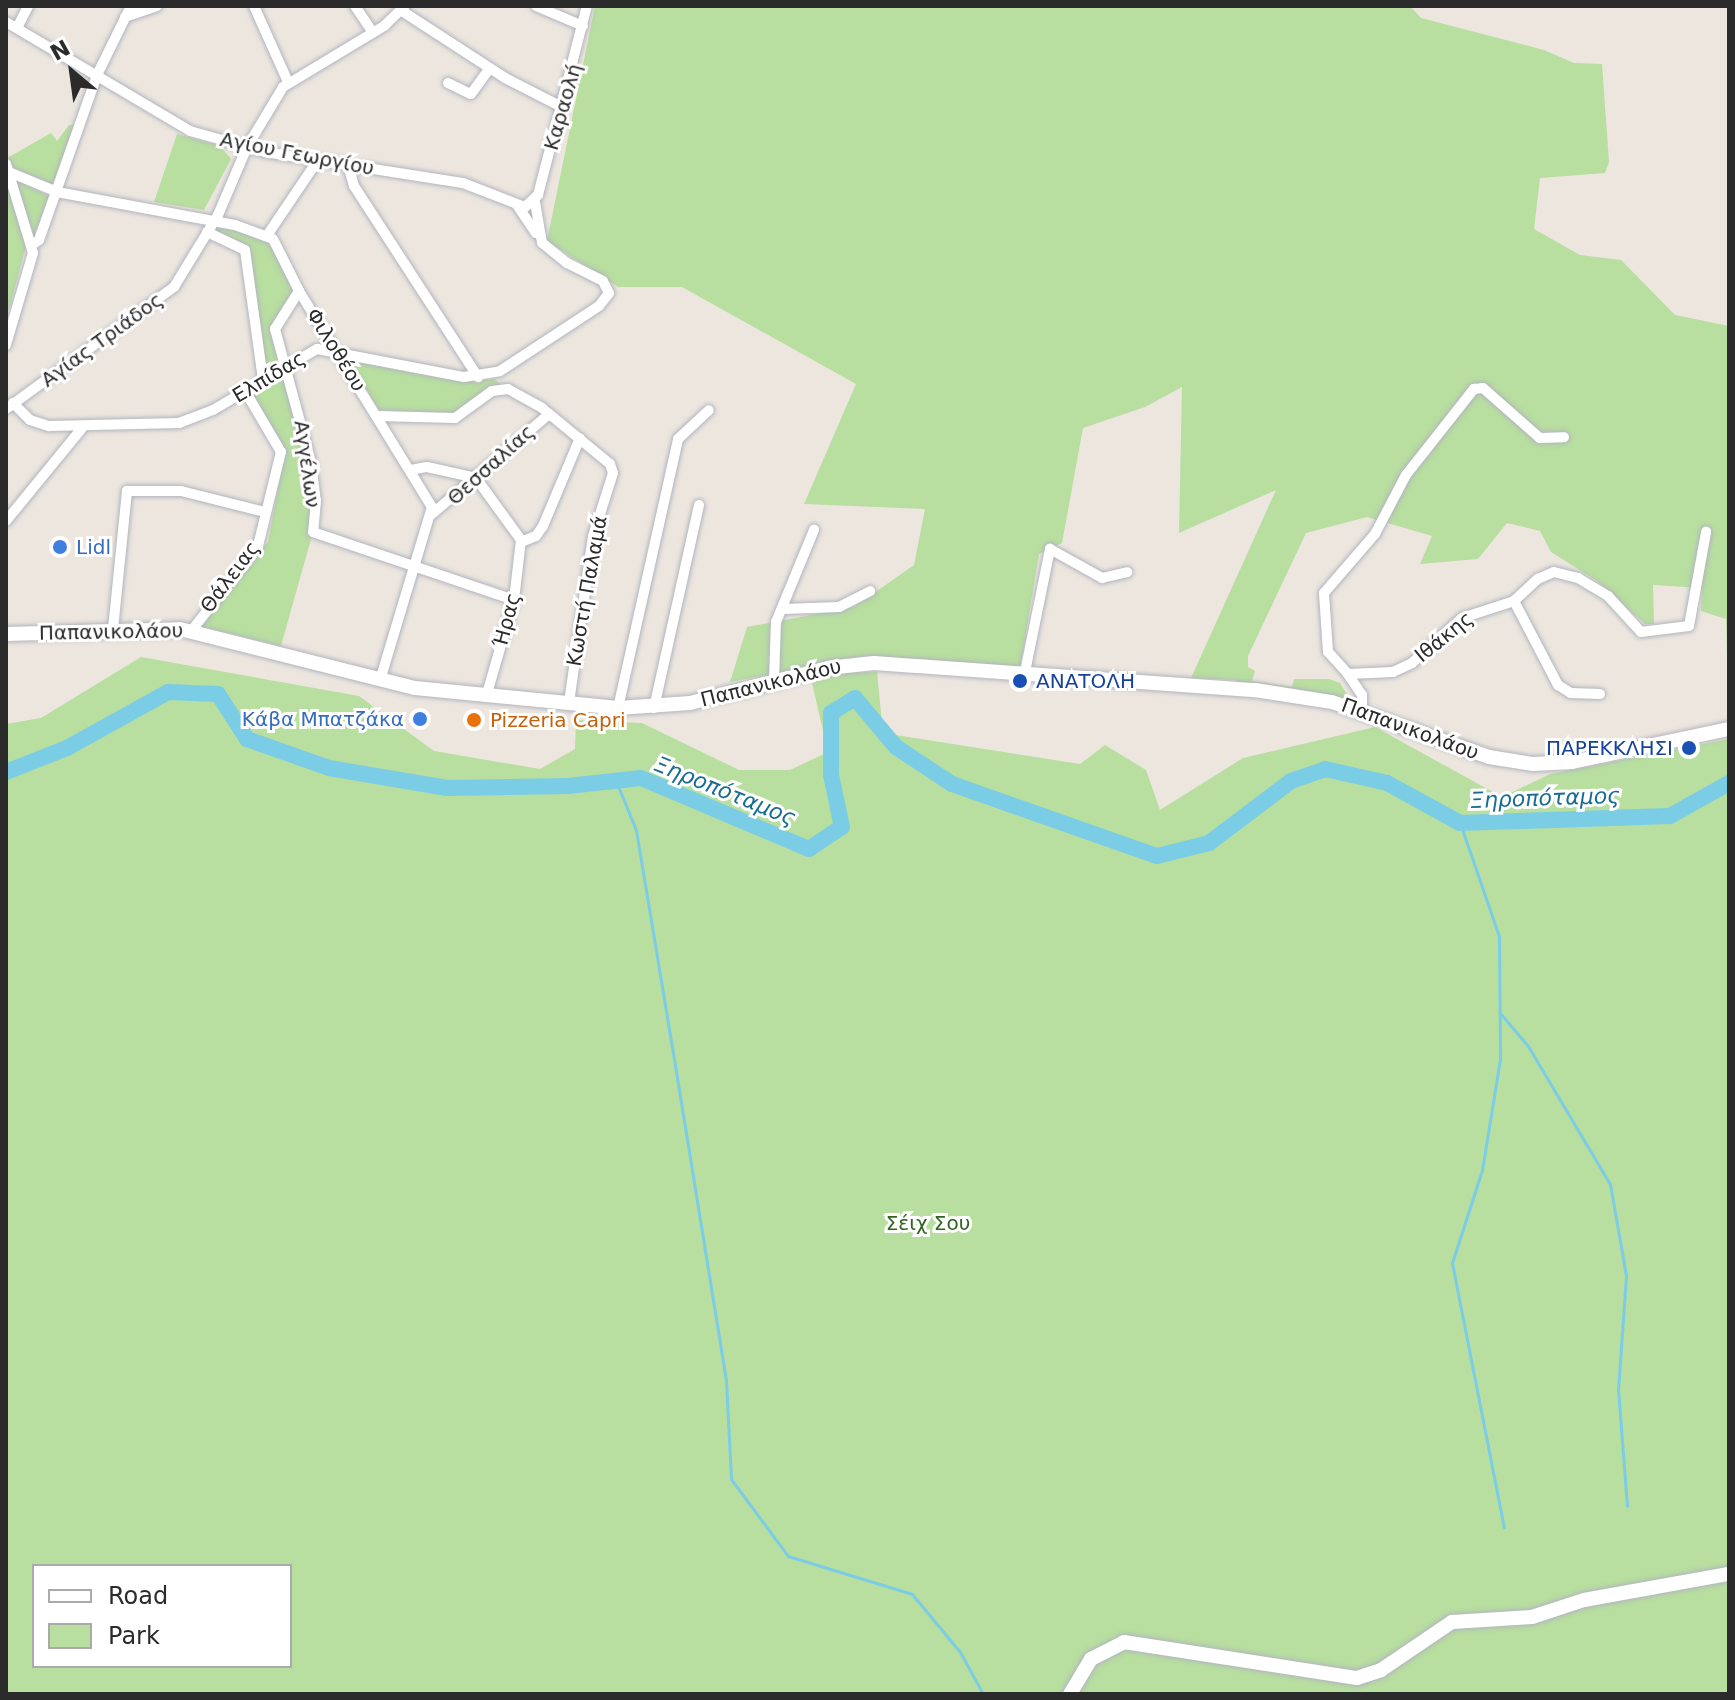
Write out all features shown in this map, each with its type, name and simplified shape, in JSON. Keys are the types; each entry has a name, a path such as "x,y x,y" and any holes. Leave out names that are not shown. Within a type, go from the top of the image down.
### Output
{"main road":[{"name":"Παπανικολάου","path":"6,634 113,629 192,630 380,680 486,697 618,708 654,708 774,681 874,663 1278,692 1362,710 1489,757 1533,764 1572,762 1729,729"},
{"path":"1070,1694 1091,1659 1124,1642 1357,1678 1381,1670 1452,1622 1532,1617 1584,1600 1729,1574"}],"street":[{"path":"17,28 28,6"},
{"path":"6,345 32,245 57,192 97,75 131,6"},
{"path":"125,17 157,6"},
{"path":"254,6 288,82"},
{"path":"355,6 373,33"},
{"path":"536,6 583,26"},
{"name":"Καραολή","path":"533,204 564,108 587,6"},
{"path":"404,8 490,68 564,108"},
{"name":"Αγίας Τριάδος","path":"10,406 167,293 213,221 240,152 247,147 288,82 373,33 404,8"},
{"name":"Αγίου Γεωργίου","path":"6,22 182,128 247,147 463,183 517,205 533,204"},
{"path":"448,83 471,94 490,68"},
{"path":"8,168 57,192 268,234 318,160"},
{"path":"348,165 351,181 478,377 505,369 606,299 604,283 551,253 517,205"},
{"path":"8,168 32,245"},
{"path":"533,204 537,233"},
{"path":"207,232 245,250 263,380"},
{"name":"Φιλοθέου","path":"268,234 299,291 411,470 432,514"},
{"name":"Αγγέλων","path":"299,291 275,325 311,462 316,493 313,532 415,570 514,600"},
{"name":"Ελπίδας","path":"10,406 39,424 82,428 189,420 314,350 478,377"},
{"path":"1362,710 1362,695 1327,649 1325,591 1375,534 1406,475 1474,389 1483,388 1540,438 1564,437"},
{"name":"Κωστή Παλαμά","path":"377,416 455,418 488,393 508,389 549,414 610,464 613,473 593,536 569,703"},
{"name":"Θάλειας","path":"192,630 257,548 281,450 245,391"},
{"path":"618,708 678,439 709,410"},
{"name":"Θεσσαλίας","path":"432,514 549,414"},
{"path":"6,521 82,428"},
{"path":"411,470 427,467 476,478 521,542 536,536 543,526 580,438"},
{"path":"113,629 125,494 139,488 181,491 265,512"},
{"path":"654,708 699,505"},
{"path":"380,680 432,514"},
{"path":"774,681 773,637 814,530"},
{"name":"Ιθάκης","path":"1348,674 1393,672 1412,663 1462,618 1514,601 1538,579 1561,572 1608,596 1641,632 1689,626 1706,532"},
{"name":"Ήρας","path":"486,697 514,600 521,542"},
{"path":"1025,672 1050,549 1102,578 1127,572"},
{"path":"783,609 839,607 870,591"},
{"path":"1514,601 1558,685 1571,693 1600,694"}],"green space":[{"path":"595,6 1410,6 1421,18 1544,50 1574,63 1602,64 1609,162 1605,173 1540,178 1534,229 1580,255 1621,260 1675,315 1729,326 1729,723 1726,619 1701,611 1702,588 1653,585 1654,624 1645,624 1597,581 1551,552 1540,531 1507,523 1478,559 1420,564 1432,536 1367,517 1306,533 1248,656 1248,667 1255,671 1252,681 1292,687 1294,679 1329,679 1340,683 1352,703 1236,686 1236,680 1191,678 1276,490 1179,533 1182,387 1145,407 1083,428 1062,543 1039,554 1020,669 865,656 730,682 747,627 854,607 914,565 925,509 804,504 856,384 682,287 618,287 547,241"},
{"path":"69,125 74,125 53,186 22,175 11,165 9,157 51,133 57,141"},
{"path":"177,134 220,146 231,159 204,210 154,202"},
{"path":"6,177 26,246 9,310 6,309"},
{"path":"20,182 49,196 34,236 16,184"},
{"path":"217,225 267,238 293,290 270,328 308,466 313,532 281,646 198,626 268,542 284,456 250,395 266,385 249,252 215,231"},
{"path":"356,362 461,382 495,379 501,385 456,414 379,410 354,369"},
{"name":"Σέιχ Σου","path":"141,657 359,696 434,751 540,769 575,749 576,720 642,723 739,770 790,770 828,752 812,683 842,673 877,672 883,733 1080,764 1105,745 1146,770 1160,810 1243,758 1375,727 1502,797 1550,774 1729,739 1729,1694 6,1694 6,724 41,718"}],"waterway":[{"name":"Ξηροπόταμος","path":"6,772 67,748 168,692 218,694 247,739 329,768 447,788 568,786 641,778 809,849 842,827 831,775 831,713 855,698 896,747 952,784 1157,856 1209,843 1291,781 1325,769 1387,783 1460,823 1670,816 1729,783"},
{"path":"616,781 636,830 673,1053 726,1380 731,1479 788,1556 912,1594 960,1652 983,1694"},
{"path":"1460,823 1499,936 1500,1059 1482,1170 1452,1263 1504,1527"},
{"path":"1500,1013 1528,1046 1610,1184 1626,1276 1618,1389 1627,1506"}],"place":[{"name":"Lidl","path":"60,547"},
{"name":"ΑΝΑΤΟΛΗ","path":"1020,681"},
{"name":"Κάβα Μπατζάκα","path":"420,719"},
{"name":"Pizzeria Capri","path":"474,720"},
{"name":"ΠΑΡΕΚΚΛΗΣΙ","path":"1689,748"}]}
